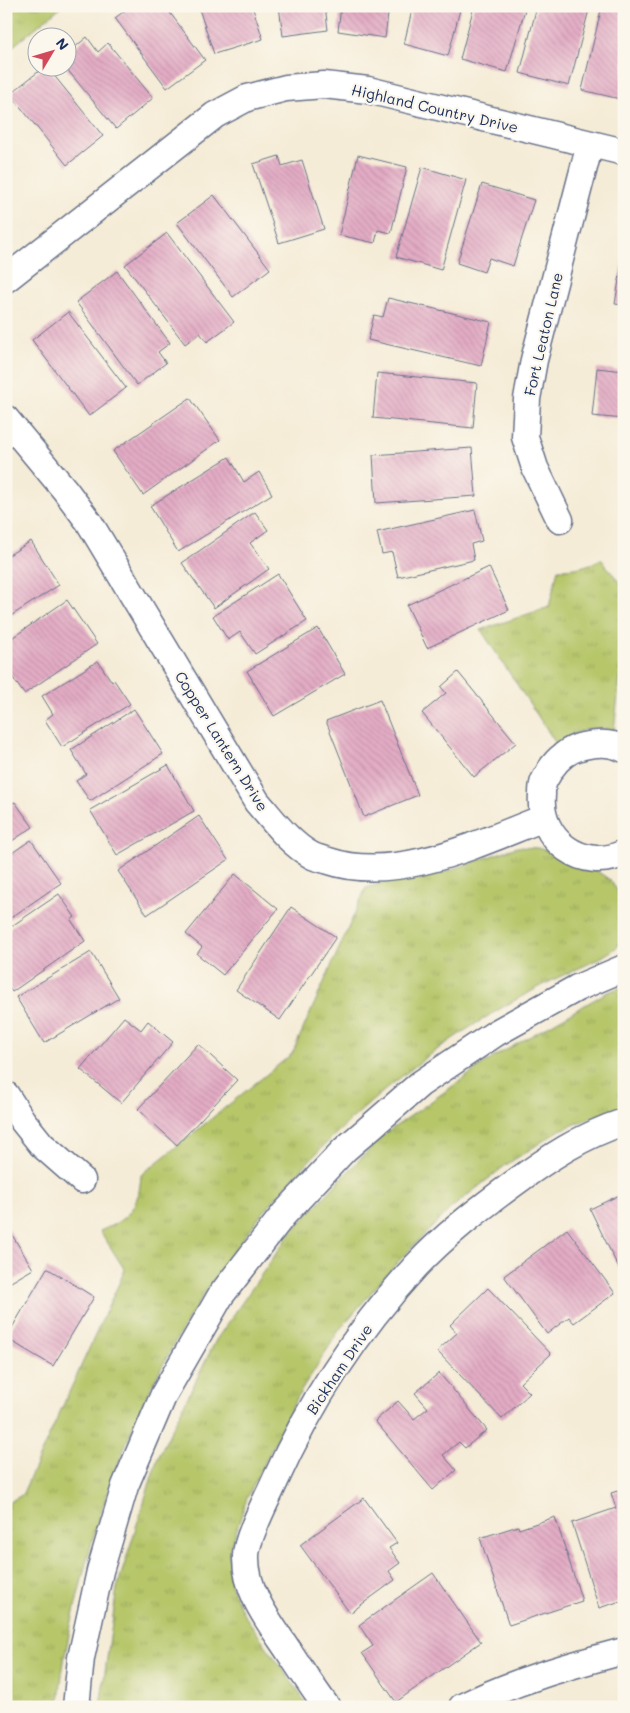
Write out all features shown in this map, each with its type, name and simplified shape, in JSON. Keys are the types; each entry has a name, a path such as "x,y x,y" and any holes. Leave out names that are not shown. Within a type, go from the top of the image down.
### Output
{"street":[{"name":"Highland Country Drive","path":"6,279 215,115 247,98 286,88 324,85 368,90 624,152"},
{"name":"Fort Leaton Lane","path":"560,520 535,468 525,437 527,399 534,360 590,144"},
{"name":"Copper Lantern Drive","path":"6,419 89,522 257,802 282,832 311,855 342,866 378,868 420,862 544,818"},
{"path":"622,860 588,859 566,849 549,831 541,808 543,784 554,763 574,748 598,743 624,749"},
{"path":"76,1707 81,1658 100,1571 125,1486 164,1394 222,1295 284,1214 344,1150 420,1084 496,1033 577,988 624,968"},
{"path":"6,1095 22,1120 42,1145 82,1180"},
{"name":"Bickham Drive","path":"327,1707 259,1606 248,1579 245,1555 282,1464 312,1406 346,1355 381,1307 417,1265 457,1228 545,1160 578,1141 624,1122"},
{"path":"462,1707 490,1693 539,1674 624,1651"}],"green space":[{"path":"6,6 62,6 35,28 28,28 28,34 6,52"},
{"path":"601,559 624,588 624,644 614,730 597,728 584,730 557,745 481,630 549,607 558,569 580,567"},
{"path":"517,847 537,848 555,853 594,869 610,880 620,894 624,904 623,942 597,960 549,982 506,1005 438,1049 373,1100 313,1156 260,1217 212,1282 170,1351 135,1424 105,1500 82,1579 65,1658 59,1707 6,1707 6,1504 22,1495 125,1270 100,1231 118,1222 131,1210 138,1196 141,1175 292,1054 366,888 386,882 436,875"},
{"path":"624,986 624,1105 560,1130 506,1165 450,1209 394,1266 340,1329 298,1396 247,1498 229,1553 231,1586 243,1613 309,1707 100,1707 117,1588 158,1457 216,1340 291,1232 382,1136 494,1057 606,993"}],"building":[{"path":"131,6 165,6 205,60 167,88 115,18"},
{"path":"198,6 252,6 263,39 214,54"},
{"path":"279,6 325,6 328,30 283,36"},
{"path":"341,6 389,6 385,38 338,31"},
{"path":"413,6 461,6 448,56 404,44"},
{"path":"474,6 526,6 507,72 460,59"},
{"path":"537,6 590,6 569,86 520,73"},
{"path":"602,6 624,6 624,100 582,90"},
{"path":"87,37 98,52 108,43 153,98 116,129 74,78 78,78 78,45"},
{"path":"30,78 56,78 103,136 67,165 10,94"},
{"path":"358,155 407,167 391,233 378,230 375,243 339,235"},
{"path":"279,156 282,166 302,160 324,229 279,243 253,164"},
{"path":"422,167 466,180 441,270 396,257"},
{"path":"482,184 534,200 513,266 489,258 484,272 457,263"},
{"path":"214,195 270,269 233,297 177,223"},
{"path":"167,233 234,322 207,342 200,333 185,344 125,265"},
{"path":"624,256 624,305 615,304"},
{"path":"117,271 170,343 158,352 166,363 137,385 76,302"},
{"path":"388,298 491,322 481,366 368,340 374,315 383,317"},
{"path":"68,312 126,388 89,416 32,340"},
{"path":"597,368 624,371 624,419 592,416"},
{"path":"377,373 477,383 473,428 373,418"},
{"path":"190,398 220,440 143,495 113,451"},
{"path":"472,448 476,496 376,503 373,455"},
{"path":"229,457 244,482 259,472 272,494 178,552 150,506"},
{"path":"475,510 482,541 471,544 474,560 398,577 392,552 382,554 377,532"},
{"path":"255,512 268,530 250,543 269,569 214,608 182,563"},
{"path":"31,541 59,585 6,619 6,557"},
{"path":"489,567 509,610 427,648 407,605"},
{"path":"278,574 307,621 255,654 240,632 228,640 213,616"},
{"path":"67,600 97,644 24,694 6,668 6,642"},
{"path":"318,628 345,674 274,716 247,671"},
{"path":"98,661 130,704 62,747 45,720 53,714 42,696"},
{"path":"458,672 516,743 474,777 422,713 446,693 441,687"},
{"path":"380,700 418,795 364,817 326,721"},
{"path":"134,709 163,754 90,801 76,781 86,774 71,750"},
{"path":"168,765 194,811 117,855 90,810"},
{"path":"6,794 13,803 15,802 33,827 6,845"},
{"path":"199,816 228,860 147,915 118,871"},
{"path":"31,840 61,883 6,921 6,857"},
{"path":"235,874 278,909 223,975 197,954 202,947 186,934"},
{"path":"59,894 75,917 71,920 85,941 12,992 6,984 6,930"},
{"path":"291,907 336,937 280,1020 236,990"},
{"path":"91,952 119,998 44,1043 16,997"},
{"path":"124,1017 141,1030 148,1021 173,1042 121,1103 80,1069"},
{"path":"198,1044 237,1080 177,1145 138,1109"},
{"path":"624,1193 624,1279 590,1209"},
{"path":"6,1225 33,1269 6,1285"},
{"path":"567,1229 615,1293 574,1323 569,1317 547,1334 504,1276"},
{"path":"47,1268 94,1297 53,1366 6,1338"},
{"path":"488,1288 551,1354 520,1383 530,1393 502,1419 437,1351 457,1333 450,1325"},
{"path":"439,1373 487,1430 465,1448 459,1442 443,1455 456,1470 433,1490 375,1421 398,1401 414,1419 428,1408 415,1393"},
{"path":"624,1489 624,1600 599,1608 572,1523 616,1508 611,1493"},
{"path":"364,1498 397,1543 389,1548 400,1563 389,1571 395,1580 350,1613 300,1545"},
{"path":"555,1517 582,1601 509,1625 480,1538 518,1526 519,1529"},
{"path":"433,1573 481,1642 396,1702 362,1653 373,1646 359,1625"}]}
